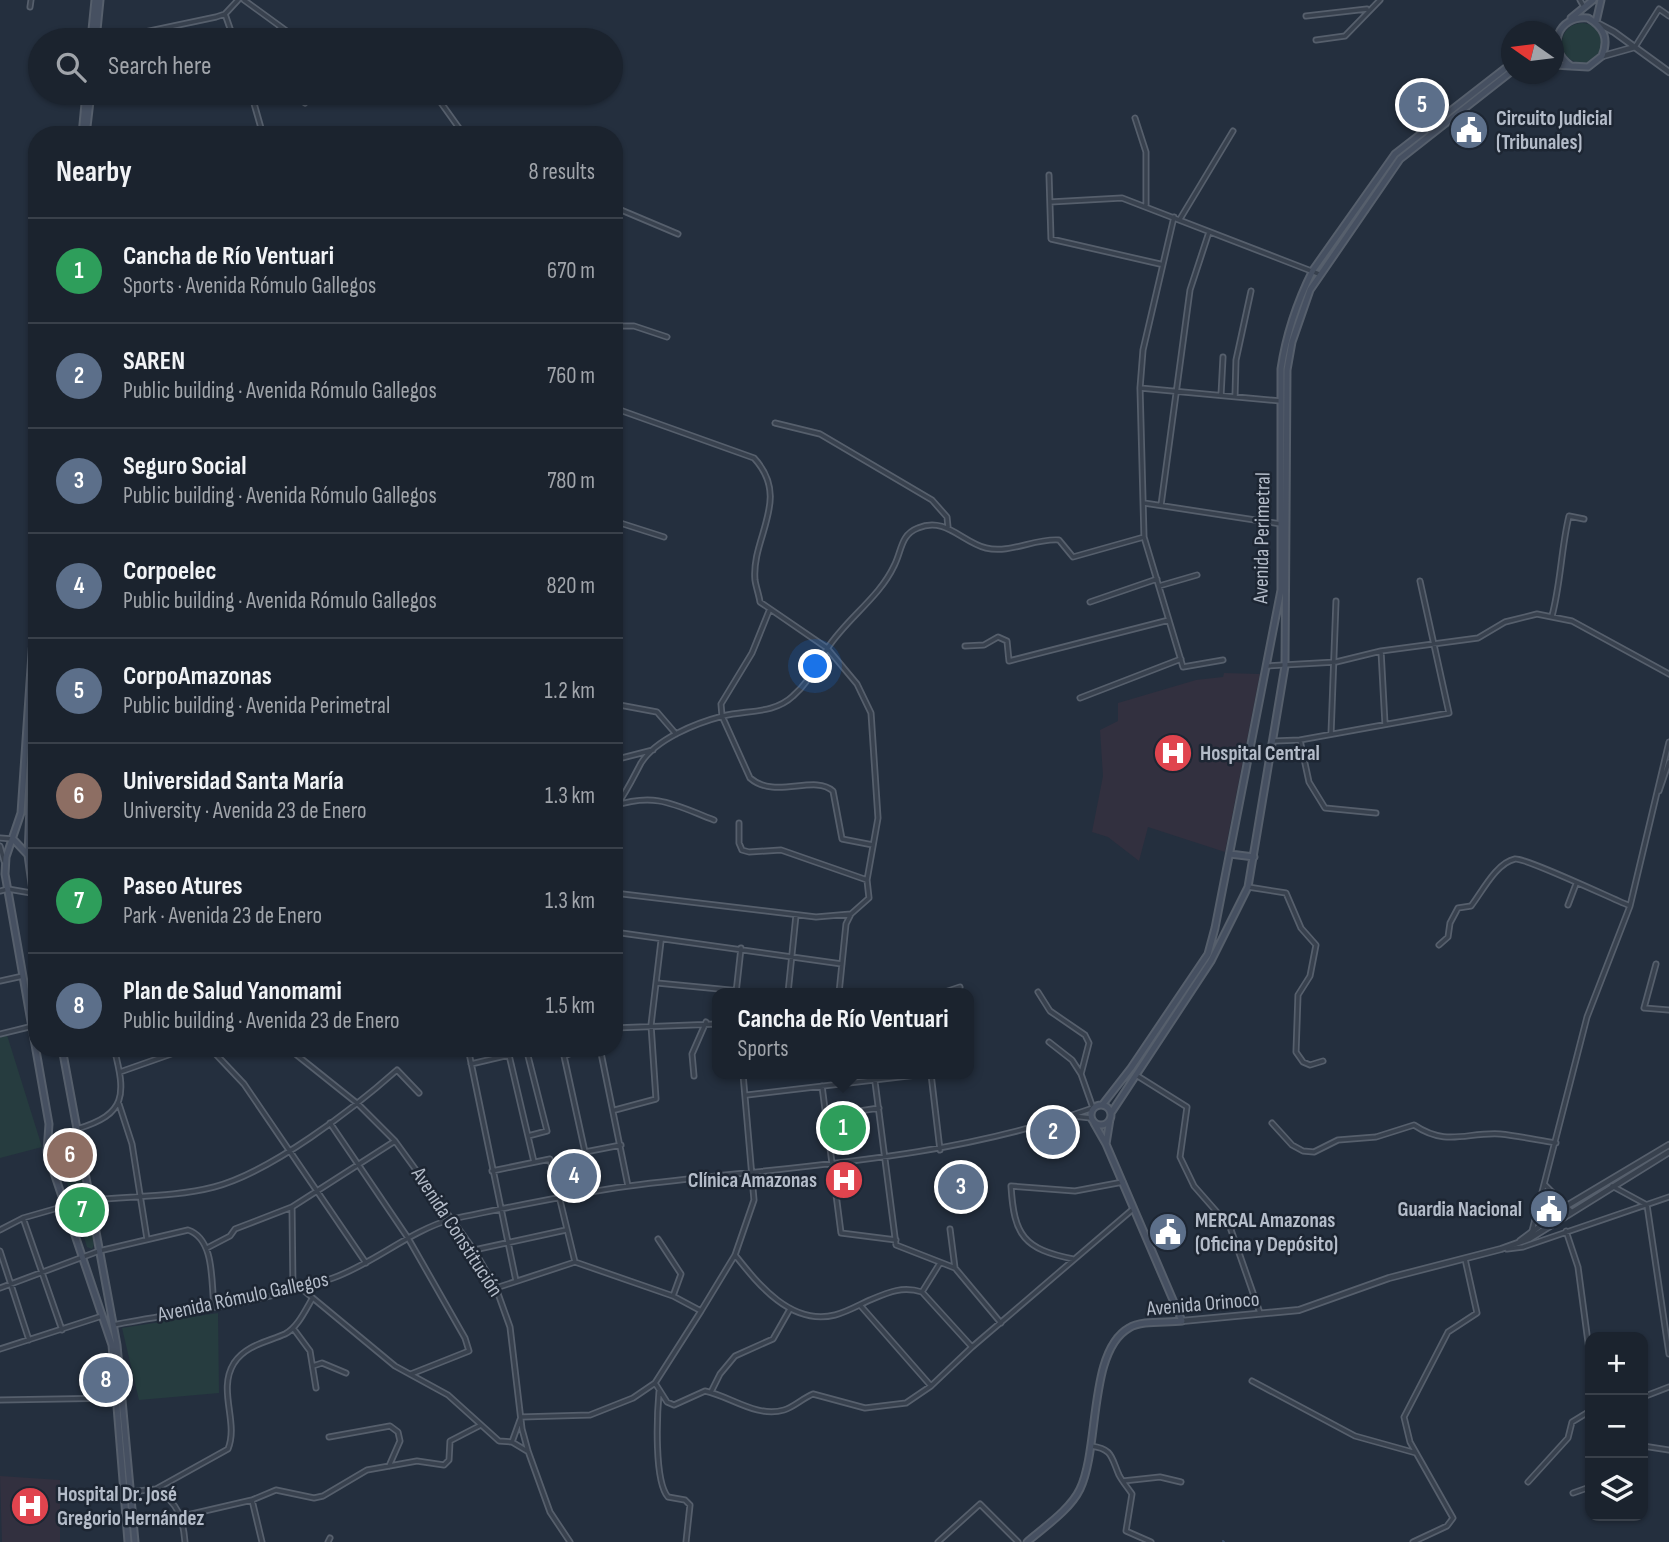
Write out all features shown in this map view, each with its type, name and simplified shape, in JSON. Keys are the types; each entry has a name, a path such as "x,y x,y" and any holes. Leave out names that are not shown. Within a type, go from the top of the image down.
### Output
{"main road":[{"path":"95,28 98,0"},
{"path":"1564,24 1593,0"},
{"path":"1564,66 1588,67 1602,56 1606,39 1597,23 1596,12 1601,0"},
{"path":"1564,24 1580,17 1597,23"},
{"path":"1564,61 1571,66"},
{"name":"Avenida Perimetral","path":"1111,1115 1211,961 1248,887 1285,666 1285,341 1316,272 1395,155 1501,70"},
{"name":"Avenida Perimetral","path":"1316,272 1399,159 1501,79"},
{"path":"85,126 87,105"},
{"name":"Avenida Perimetral","path":"1103,1104 1131,1068 1208,954 1281,590 1283,524"},
{"path":"28,726 21,813 4,862 28,1001"},
{"path":"13,839 28,855"},
{"path":"8,851 13,845 21,846"},
{"path":"1230,854 1254,857"},
{"path":"38,1057 49,1125 47,1152 102,1316 110,1325"},
{"path":"64,1057 92,1200 120,1398 135,1542"},
{"path":"1107,1144 1111,1115 1103,1104 1093,1108 1093,1121 1107,1144 1182,1321"},
{"path":"1093,1121 1104,1125 1111,1115"},
{"name":"Avenida Orinoco","path":"1027,1542 1075,1497 1086,1472 1106,1358 1115,1339 1130,1326 1182,1321"},
{"path":"120,1398 128,1542"}],"street":[{"path":"30,8 31,0"},
{"path":"161,28 225,14 241,0 281,27"},
{"path":"1316,40 1345,36 1380,0"},
{"path":"1580,0 1584,7"},
{"path":"1306,16 1370,8"},
{"path":"1602,56 1635,47 1659,9 1669,16"},
{"path":"225,14 230,28"},
{"path":"1597,23 1669,72"},
{"path":"254,105 260,126"},
{"path":"443,105 458,126"},
{"path":"1135,118 1146,152 1146,206"},
{"path":"1180,219 1233,131"},
{"path":"1049,176 1051,239 1160,264"},
{"path":"1050,202 1122,198 1316,272"},
{"path":"623,211 678,234"},
{"path":"1174,216 1160,264 1143,350 1140,388 1144,537 1183,667 1223,660"},
{"path":"1160,505 1190,290 1209,232"},
{"path":"1235,396 1236,360 1251,290"},
{"path":"623,326 634,326 667,337"},
{"path":"1221,395 1223,357"},
{"path":"1140,388 1283,401"},
{"path":"623,411 754,458 765,469 771,501 755,578 760,602 769,611 784,616 827,648 857,684 871,713 878,818 867,880 869,898 851,914 846,924 840,988"},
{"path":"775,423 820,434 932,500 947,517 948,527"},
{"path":"1144,503 1283,524"},
{"path":"1552,615 1561,581 1562,547 1569,516 1584,519"},
{"path":"623,796 633,784 642,762 676,734 722,716 775,708 792,698 813,675 827,648 885,582 895,565 904,537 916,528 932,523 948,527 974,545 999,550 1059,540 1073,557 1144,537"},
{"path":"623,524 664,537"},
{"path":"1159,586 1197,575"},
{"path":"1090,601 1157,579"},
{"path":"1272,742 1300,740 1449,713 1420,581"},
{"path":"1331,734 1336,662 1336,601"},
{"path":"769,611 752,653 721,704 722,716 750,778 758,785 797,789 808,785 829,788 833,791 842,839 873,845"},
{"path":"1267,666 1336,662 1381,651 1478,638 1521,616 1552,615 1572,621 1669,674"},
{"path":"965,646 984,645 998,637 1007,640 1009,661 1169,620"},
{"path":"1381,651 1385,724"},
{"path":"1080,698 1181,659"},
{"path":"623,706 657,712 676,734"},
{"path":"1300,740 1309,782 1325,808 1376,813"},
{"path":"1664,779 1669,742"},
{"path":"623,758 654,750"},
{"path":"1529,1239 1587,1017 1630,906 1657,796 1669,762"},
{"path":"623,803 639,798 658,798 714,820"},
{"path":"739,823 742,850 781,850 867,880"},
{"path":"0,838 13,839"},
{"path":"0,846 4,862"},
{"path":"1439,945 1448,937 1453,914 1458,908 1471,906 1508,862 1527,859 1576,884 1630,906"},
{"path":"1568,905 1576,884"},
{"path":"1248,887 1286,893 1301,928 1316,945 1310,976 1298,995 1296,1052 1303,1062 1310,1065 1323,1061"},
{"path":"0,891 8,889 28,892"},
{"path":"623,894 796,915 851,914"},
{"path":"789,988 796,915"},
{"path":"623,934 842,964"},
{"path":"615,1110 656,1099 651,1025 661,941"},
{"path":"736,988 741,948"},
{"path":"1656,964 1644,1008 1669,1010"},
{"path":"0,981 23,976"},
{"path":"657,983 712,989"},
{"path":"1038,992 1050,1011 1085,1035 1089,1043 1081,1074"},
{"path":"694,1076 692,1054 706,1023"},
{"path":"623,1027 712,1024"},
{"path":"0,1034 28,1027"},
{"path":"1049,1042 1072,1060 1081,1074 1093,1108"},
{"path":"116,1057 120,1072 119,1104 132,1144 147,1239"},
{"path":"120,1072 162,1057"},
{"path":"218,1057 244,1084 291,1148 366,1263"},
{"name":"Avenida Constitución","path":"299,1057 358,1104 395,1141 474,1250 496,1288 510,1327 528,1451 550,1512 570,1542"},
{"path":"470,1057 491,1171 516,1282"},
{"path":"471,1064 501,1057"},
{"path":"509,1057 534,1162"},
{"path":"528,1057 547,1132 528,1136"},
{"path":"564,1057 585,1152 621,1145"},
{"path":"602,1057 615,1110 628,1186"},
{"path":"92,1200 220,1185 239,1178 358,1104 397,1070 419,1093"},
{"path":"1136,1075 1186,1107 1181,1157 1194,1186 1230,1227 1261,1315"},
{"path":"512,1442 522,1417 590,1415 614,1408 654,1383 701,1311 735,1255 754,1200 744,1079"},
{"path":"746,1096 889,1079"},
{"path":"932,1079 940,1150"},
{"path":"875,1081 897,1245 956,1268"},
{"path":"822,1086 841,1233 896,1240"},
{"path":"77,1129 102,1121 119,1104"},
{"path":"827,1116 879,1108"},
{"name":"Avenida Rómulo Gallegos","path":"110,1325 302,1289 366,1263 431,1225 452,1219 628,1186 885,1160 940,1150 1093,1108"},
{"name":"Avenida Rómulo Gallegos","path":"1071,1116 1093,1121"},
{"path":"330,1123 408,1238 465,1338 469,1351 411,1374"},
{"path":"1272,1123 1292,1145 1303,1151 1314,1152 1338,1140 1376,1137 1414,1125 1439,1137 1468,1138 1497,1134 1556,1143"},
{"path":"207,1248 230,1236 235,1229 292,1207 395,1141"},
{"name":"Avenida Orinoco","path":"1517,1244 1565,1207 1669,1145"},
{"name":"Avenida Orinoco","path":"1182,1321 1261,1315 1315,1307 1389,1278 1517,1244 1669,1152"},
{"path":"491,1171 550,1159 575,1262"},
{"path":"1073,1259 1046,1254 1025,1241 1012,1208 1011,1186 1075,1191 1123,1182"},
{"path":"1545,1185 1571,1211"},
{"path":"1612,1185 1647,1205"},
{"path":"1501,1249 1523,1247 1669,1197"},
{"path":"1647,1205 1669,1354"},
{"path":"0,1230 23,1218 65,1206"},
{"path":"292,1207 293,1290"},
{"path":"654,1383 659,1392 674,1405 681,1405 698,1392 711,1392 748,1407 774,1410 785,1410 813,1394 865,1408 906,1403 931,1386 972,1347 1134,1208"},
{"path":"23,1218 62,1330"},
{"path":"950,1229 956,1268 1001,1322"},
{"path":"0,1288 99,1251 188,1230 198,1234 207,1248 214,1306"},
{"path":"474,1250 566,1230"},
{"path":"1566,1231 1578,1267 1587,1332"},
{"path":"658,1239 681,1274 673,1296"},
{"path":"0,1251 29,1340"},
{"path":"735,1255 762,1289 790,1308 834,1315 894,1290 922,1292 972,1347"},
{"path":"1413,1542 1447,1526 1453,1518 1406,1433 1405,1417 1448,1332 1477,1313 1465,1259"},
{"path":"496,1288 575,1262 673,1296 701,1311"},
{"path":"922,1292 940,1263"},
{"path":"302,1289 395,1366 449,1395 479,1426 499,1441 512,1442 528,1451"},
{"path":"130,1492 156,1489 228,1449 231,1441 227,1390 235,1362 263,1341 293,1328 312,1300"},
{"path":"860,1305 931,1386"},
{"path":"711,1392 720,1374 735,1356 773,1339 790,1308"},
{"path":"0,1349 102,1316"},
{"path":"293,1328 310,1351 316,1388"},
{"path":"313,1366 322,1363 346,1373"},
{"path":"1252,1381 1263,1390 1318,1414 1355,1436 1416,1452"},
{"path":"1648,1395 1669,1387"},
{"path":"659,1392 657,1415 662,1487 668,1497 685,1500 690,1505 686,1542"},
{"path":"0,1400 120,1398"},
{"path":"1528,1482 1568,1438 1572,1422 1585,1414"},
{"path":"329,1437 390,1426 398,1432 400,1440 389,1465"},
{"path":"183,1516 252,1500 276,1490 314,1498 323,1496 367,1470 389,1465 416,1461 444,1465 449,1460 450,1441 479,1426"},
{"path":"1091,1446 1102,1447 1114,1455 1132,1498 1126,1531 1152,1542"},
{"path":"1648,1447 1669,1450"},
{"path":"1123,1480 1160,1477 1181,1482"},
{"path":"156,1489 169,1498 183,1516 185,1542"},
{"path":"1573,1493 1585,1489"},
{"path":"252,1500 262,1542"},
{"path":"938,1542 980,1504 1018,1542"}],"shaded area":[{"name":"Hospital Central","path":"1224,673 1260,674 1225,852 1148,827 1139,861 1108,837 1092,832 1103,776 1100,730 1118,721 1118,703 1196,680 1223,677"},
{"name":"Hospital Dr. José Gregorio Hernández","path":"0,1476 60,1480 60,1542 2,1542"}],"green space":[{"path":"1574,24 1590,24 1601,35 1601,51 1590,62 1574,62 1564,52 1564,34"},
{"path":"7,1035 42,1147 0,1158 0,1037"},
{"path":"81,1168 94,1245 92,1249 87,1247 65,1176"},
{"path":"218,1313 219,1393 139,1400 122,1328"}],"place":[{"name":"CorpoAmazonas","path":"1422,105"},
{"name":"Circuito Judicial (Tribunales)","path":"1469,130"},
{"name":"Hospital Central","path":"1173,753"},
{"name":"Cancha de Río Ventuari","path":"843,1128"},
{"name":"SAREN","path":"1053,1132"},
{"name":"Universidad Santa María","path":"70,1155"},
{"name":"Corpoelec","path":"574,1176"},
{"name":"Clínica Amazonas","path":"844,1180"},
{"name":"Seguro Social","path":"961,1187"},
{"name":"Guardia Nacional","path":"1549,1209"},
{"name":"Paseo Atures","path":"82,1210"},
{"name":"MERCAL Amazonas (Oficina y Depósito)","path":"1168,1232"},
{"name":"Plan de Salud Yanomami","path":"106,1380"},
{"name":"Hospital Dr. José Gregorio Hernández","path":"30,1506"}]}
